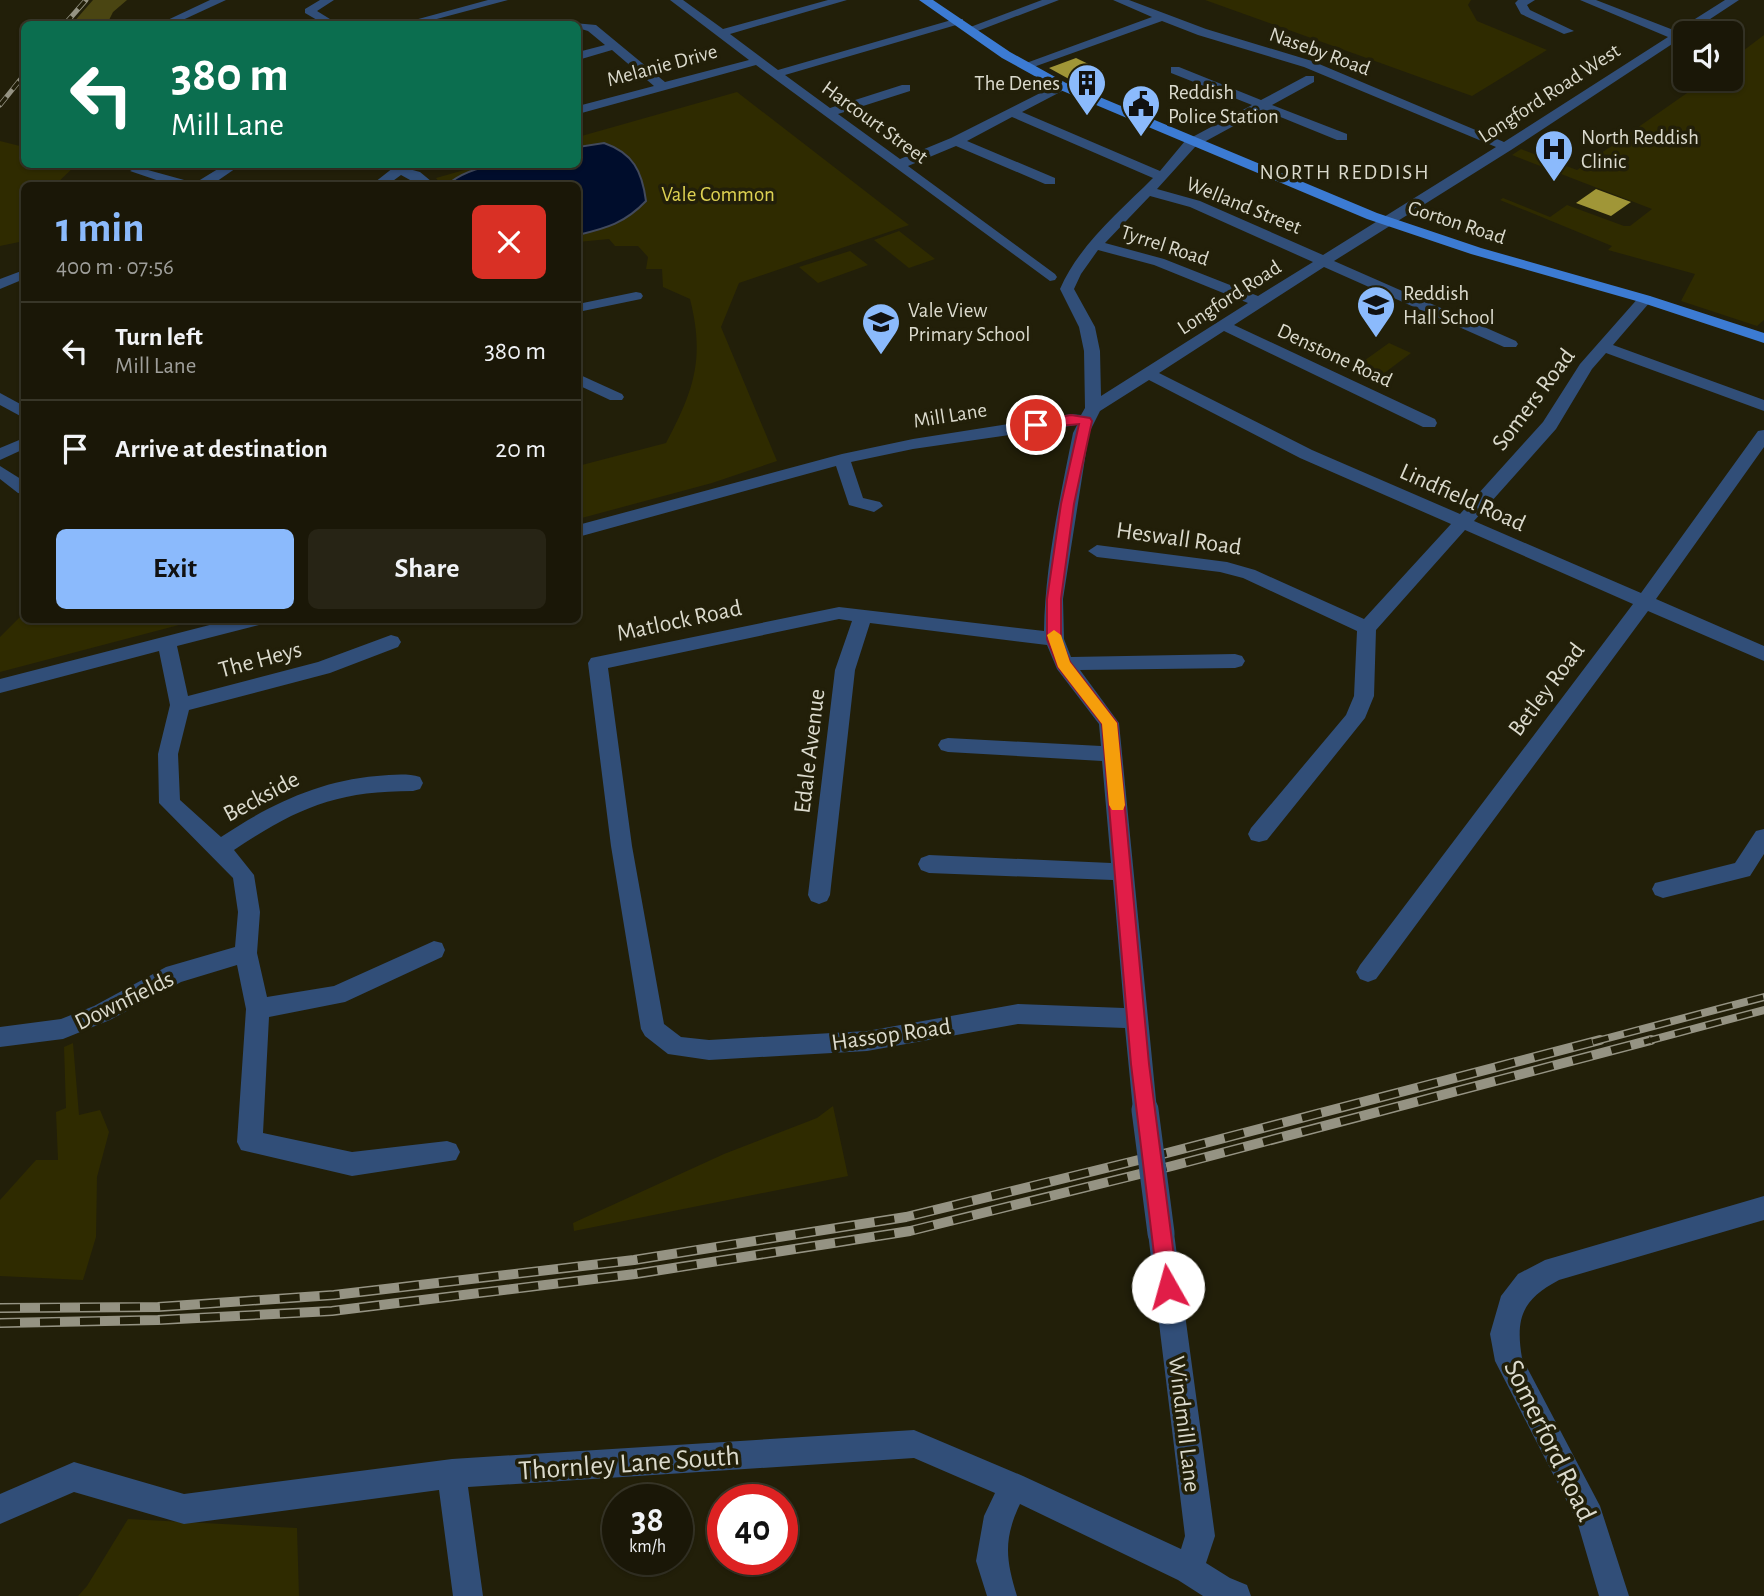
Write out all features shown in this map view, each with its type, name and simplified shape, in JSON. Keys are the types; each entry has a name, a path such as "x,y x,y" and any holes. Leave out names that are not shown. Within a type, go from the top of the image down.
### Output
{"main road":[{"name":"Gorton Road","path":"925,0 1024,66 1062,86 1388,221 1476,251 1645,299 1764,338"}],"street":[{"path":"171,21 220,0"},
{"path":"327,21 309,11 328,0"},
{"path":"418,21 502,0"},
{"name":"Harcourt Street","path":"676,0 1050,277"},
{"path":"721,33 841,0"},
{"path":"971,29 1053,0"},
{"name":"Naseby Road","path":"1119,0 1202,32 1308,64 1506,147"},
{"path":"1529,0 1521,3 1525,12 1568,31"},
{"path":"1586,0 1673,35"},
{"name":"Longford Road West","path":"1700,21 1734,0"},
{"path":"166,10 186,15"},
{"path":"1024,66 1162,17"},
{"path":"776,74 959,21"},
{"path":"581,26 592,28 663,87"},
{"name":"Longford Road West","path":"1388,221 1673,38"},
{"path":"581,55 614,46"},
{"name":"Melanie Drive","path":"581,109 758,61"},
{"path":"1175,70 1342,137"},
{"path":"1089,415 1093,376 1092,351 1087,327 1067,289 1074,273 1095,245 1176,162 1185,149 1310,79"},
{"path":"898,165 956,141 1062,86"},
{"path":"828,113 906,88"},
{"path":"1011,112 1161,176"},
{"path":"956,141 1050,181"},
{"path":"1176,162 1197,152 1214,149"},
{"path":"206,182 229,168"},
{"path":"382,182 402,168"},
{"path":"404,168 425,182"},
{"path":"136,171 176,182"},
{"name":"Welland Street","path":"1147,191 1195,204 1510,344"},
{"name":"Longford Road","path":"1089,415 1129,385 1388,221"},
{"name":"Tyrrel Road","path":"1095,245 1159,262 1260,302"},
{"path":"0,285 21,275"},
{"path":"581,307 636,296"},
{"name":"Somers Road","path":"1367,628 1550,425 1586,367 1645,299"},
{"name":"Denstone Road","path":"1223,325 1429,423"},
{"path":"1603,347 1764,406"},
{"name":"Lindfield Road","path":"1148,373 1306,454 1764,654"},
{"path":"1093,376 1109,384 1129,385"},
{"path":"581,380 616,397"},
{"path":"0,398 21,411"},
{"name":"Mill Lane","path":"581,530 842,459 913,444 1089,415"},
{"name":"Windmill Lane","path":"1089,415 1068,504 1054,599 1054,639 1064,664 1109,723 1145,1110 1199,1536 1189,1569"},
{"name":"Betley Road","path":"1368,972 1644,602 1764,435"},
{"path":"0,455 21,444"},
{"path":"842,459 855,501"},
{"path":"0,471 21,487"},
{"path":"838,513 855,501 874,506"},
{"name":"Heswall Road","path":"1097,551 1221,566 1249,574 1367,628"},
{"name":"Matlock Road","path":"653,1029 641,972 598,663 839,613 1054,639"},
{"name":"Edale Avenue","path":"819,895 845,670 863,615"},
{"path":"0,686 241,623"},
{"path":"1259,834 1355,718 1364,696 1367,628"},
{"name":"The Heys","path":"180,705 323,668 391,642"},
{"path":"167,643 180,705 167,754 170,803 220,849 243,875 249,912 246,953 258,1009 250,1142 352,1164 447,1152"},
{"path":"1064,664 1236,662"},
{"path":"948,745 1112,754"},
{"name":"Beckside","path":"220,849 248,829 301,799 341,788 413,783"},
{"path":"1663,889 1742,870 1764,837"},
{"path":"929,864 1124,872"},
{"path":"258,1009 337,995 434,950"},
{"name":"Downfields","path":"0,1037 63,1029 102,1013 174,974 246,953"},
{"name":"Hassop Road","path":"653,1029 676,1047 709,1050 867,1041 1018,1014 1135,1018"},
{"name":"Somerford Road","path":"1615,1596 1590,1516 1509,1361 1504,1334 1511,1305 1527,1283 1554,1269 1764,1208"},
{"name":"Thornley Lane South","path":"0,1508 74,1477 184,1509 452,1474 914,1444 1013,1486 1189,1569 1225,1594"},
{"path":"452,1474 468,1596"},
{"path":"1002,1596 991,1561 999,1516 1013,1486"}],"green space":[{"path":"1205,0 1471,0 1468,5 1477,21 1547,50 1472,96"},
{"path":"1764,35 1764,320 1757,326 1681,301 1695,274 1608,250 1612,246 1500,200 1503,198 1550,217 1567,205 1630,226 1652,209 1512,155 1521,149 1577,170 1690,91 1743,91 1743,51"},
{"name":"Vale Common","path":"737,92 909,225 739,283 721,327 777,461 712,483 581,518 581,465 666,443 676,424 690,390 696,357 697,339 690,299 663,287 662,269 646,269 648,257 638,246 615,246 609,239 581,242 581,182 439,182 436,178 471,168 581,168 581,136"},
{"path":"0,141 21,146 21,168 73,168 58,182 21,182 21,242 0,246"},
{"path":"899,231 935,259 909,268 874,240"},
{"path":"850,251 868,265 818,283 799,267"},
{"path":"1389,343 1411,353 1383,374 1361,363"},
{"path":"21,616 21,623 187,623 0,672 0,637"},
{"path":"73,1043 79,1115 100,1110 109,1132 97,1177 96,1237 83,1280 0,1276 0,1200 36,1160 58,1160 56,1112 66,1108 64,1047"},
{"path":"833,1106 848,1176 574,1231 573,1223 724,1154 817,1118"},
{"path":"128,1519 297,1528 299,1596 78,1596 87,1586"}],"shaded area":[{"path":"93,0 127,0 113,12 108,21 75,21"}],"water":[{"path":"604,143 622,152 639,172 646,201 623,220 581,234 581,182 452,182 481,168 581,168 581,147"}],"building":[{"path":"1076,58 1103,71 1078,84 1049,68"},
{"path":"1596,189 1631,202 1611,216 1576,203"}],"railway":[{"path":"68,21 86,0"},
{"path":"0,105 21,79"},
{"path":"1593,1042 1764,997"},
{"path":"1644,1042 1764,1010"},
{"path":"0,1308 158,1307 334,1295 634,1260 906,1217 1167,1153 1600,1040"},
{"path":"0,1323 158,1320 332,1311 635,1274 910,1231 1172,1166 1651,1040"}],"slow traffic":[{"path":"1054,635 1064,664 1099,706 1109,723 1117,805"}],"place":[{"name":"The Denes","path":"1087,117"},
{"name":"Reddish Police Station","path":"1141,138"},
{"name":"North Reddish Clinic","path":"1554,183"},
{"name":"Reddish Hall School","path":"1376,339"},
{"name":"Vale View Primary School","path":"881,356"}],"district":[{"name":"NORTH REDDISH","path":"1345,172"}],"route":[{"path":"1036,425 1071,419 1086,421 1081,433 1068,504 1054,599 1054,639 1064,664 1099,706 1109,723 1135,1018 1168,1287"}]}
